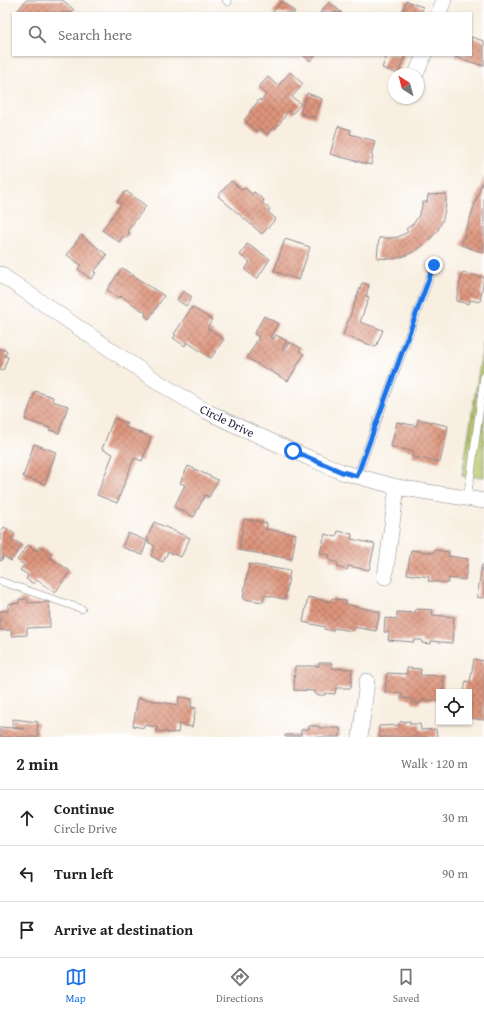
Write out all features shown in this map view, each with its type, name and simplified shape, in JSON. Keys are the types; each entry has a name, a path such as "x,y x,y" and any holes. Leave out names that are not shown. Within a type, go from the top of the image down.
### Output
{"street":[{"path":"439,12 444,0"},
{"path":"419,68 424,56"},
{"name":"Circle Drive","path":"0,274 161,384 204,410 342,472 397,487 484,502"},
{"path":"385,577 397,487"},
{"path":"360,737 367,681"}],"lane":[{"path":"357,476 424,296 434,265"},
{"path":"466,499 470,481 484,376"},
{"path":"0,581 82,609"}],"green space":[{"path":"484,339 484,477 462,476"}],"building":[{"path":"26,0 63,0 74,10 72,12 17,12"},
{"path":"282,1 295,12 273,12"},
{"path":"406,1 423,7 421,12 402,12"},
{"path":"329,2 341,12 321,12"},
{"path":"472,37 484,41 484,66 455,57 472,56"},
{"path":"304,56 315,56 310,61"},
{"path":"387,56 405,56 400,68 388,68 388,70 382,68"},
{"path":"290,72 303,84 292,97 301,104 292,114 288,111 275,129 273,127 268,134 260,128 258,132 244,120 260,99 261,101 266,95 258,88 268,77 278,86"},
{"path":"307,93 322,99 315,118 300,113"},
{"path":"338,126 351,130 350,134 375,141 371,155 373,156 371,165 330,154"},
{"path":"484,177 484,253 461,245"},
{"path":"231,181 242,190 245,188 252,194 254,192 264,200 262,203 270,209 268,212 276,219 262,234 218,196"},
{"path":"126,191 146,206 127,231 130,233 126,238 123,236 119,242 102,230 121,205 117,202"},
{"path":"446,194 443,219 438,230 429,240 417,250 405,256 393,259 377,258 379,238 398,237 408,232 406,229 413,224 418,217 423,202 427,202 428,195"},
{"path":"81,235 107,255 94,272 96,273 91,279 78,269 81,265 67,255"},
{"path":"285,239 310,247 299,280 274,271"},
{"path":"247,244 270,259 257,279 245,270 250,262 240,255"},
{"path":"122,268 164,296 149,319 145,316 146,313 121,296 119,298 107,290"},
{"path":"462,273 484,277 480,302 470,300 469,304 456,301"},
{"path":"362,283 369,285 366,296 369,297 360,322 383,330 376,347 343,335"},
{"path":"183,291 192,297 186,306 177,300"},
{"path":"192,307 212,320 207,328 224,339 211,358 187,342 185,346 173,338 176,335 174,334"},
{"path":"264,316 278,324 270,337 274,339 276,335 287,341 282,350 284,351 289,342 301,348 299,351 304,354 288,381 247,358 259,337 254,334"},
{"path":"0,349 7,351 5,356 8,357 3,371 0,370"},
{"path":"35,391 53,397 52,401 68,406 59,433 49,430 50,428 25,420"},
{"path":"114,418 127,423 125,427 151,437 142,461 134,458 117,503 97,495 113,454 102,449"},
{"path":"418,419 448,426 440,462 412,457 413,451 391,447 397,422 417,426"},
{"path":"34,444 56,452 45,484 23,477"},
{"path":"188,466 218,480 209,497 205,495 194,517 174,507 185,485 180,483"},
{"path":"244,519 267,523 266,529 296,534 292,559 239,550"},
{"path":"154,522 190,538 181,557 168,552 163,562 151,556 155,546 148,542 149,540 147,539"},
{"path":"4,527 15,534 12,539 22,545 11,561 4,556 0,561 0,530 1,531"},
{"path":"338,531 352,534 351,539 375,544 369,570 348,566 347,570 337,567 338,563 329,560 330,555 320,553 325,534 336,537"},
{"path":"128,533 147,541 142,555 122,547"},
{"path":"28,545 37,551 40,546 52,554 49,557 70,571 55,593 37,580 34,584 26,579 28,575 20,570 24,565 17,560"},
{"path":"411,550 434,553 434,550 449,552 448,556 468,559 465,580 449,578 448,583 428,581 429,577 407,574"},
{"path":"249,564 290,571 285,599 264,595 263,602 243,599"},
{"path":"482,565 484,565 484,598 477,597"},
{"path":"308,597 331,602 332,598 346,601 345,604 380,612 376,631 353,627 353,631 333,628 333,631 324,629 325,627 303,622"},
{"path":"19,599 27,599 28,603 49,602 50,627 27,628 27,635 12,636 11,630 0,630 0,611 8,611 8,604 19,603"},
{"path":"416,609 433,610 432,615 454,617 452,643 431,641 431,644 422,643 422,640 413,640 414,642 388,640 389,632 384,632 385,618 397,619 397,612 415,613"},
{"path":"474,659 484,661 484,720 472,718 472,689 465,689 466,681 470,682"},
{"path":"319,663 332,663 332,668 352,669 351,688 336,688 335,694 325,693 325,695 315,695 315,691 294,690 295,666 319,666"},
{"path":"407,668 421,669 420,675 444,676 443,689 436,689 436,700 421,700 420,704 412,703 412,699 401,698 402,693 385,692 387,673 407,674"},
{"path":"179,697 192,699 191,707 196,708 192,727 179,724 178,733 172,733 156,731 157,727 144,725 144,728 133,726 138,698 178,705"},
{"path":"13,719 38,722 38,737 0,737 0,727 24,729 12,727"},
{"path":"410,721 410,724 420,724 421,730 436,729 437,737 379,737 379,726 400,725 400,722"},
{"path":"309,726 319,726 319,728 340,728 340,737 285,737 285,735 301,735 301,730 309,729"}],"route":[{"path":"293,451 342,472 357,476 434,265"}]}
